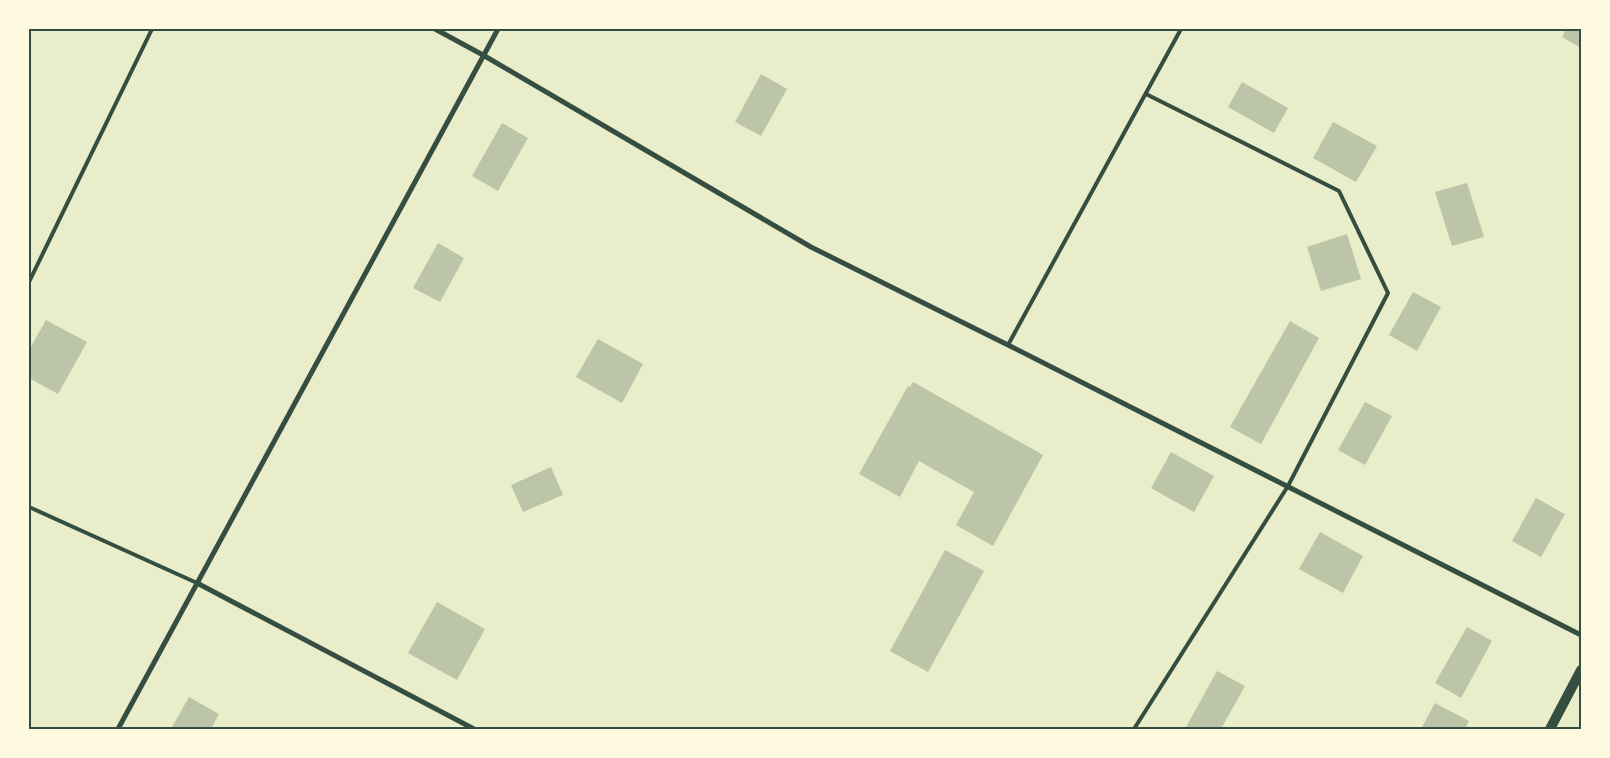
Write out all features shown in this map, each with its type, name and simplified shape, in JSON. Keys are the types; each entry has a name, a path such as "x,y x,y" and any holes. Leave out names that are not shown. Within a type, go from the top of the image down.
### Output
{"main road":[{"path":"1550,729 1581,670"}],"street":[{"path":"435,29 483,55 811,247 1581,635"},
{"path":"118,729 498,29"},
{"path":"197,584 474,729"}],"lane":[{"path":"29,282 152,29"},
{"path":"1008,345 1181,29"},
{"path":"1134,729 1288,486 1388,293 1339,191 1146,94"},
{"path":"29,507 197,584"}],"building":[{"path":"1566,29 1581,29 1581,48 1562,37"},
{"path":"761,74 787,89 761,136 735,122"},
{"path":"1242,82 1288,108 1274,133 1228,107"},
{"path":"1333,122 1377,146 1356,182 1313,158"},
{"path":"502,123 528,138 498,191 472,176"},
{"path":"1467,183 1484,237 1452,246 1435,192"},
{"path":"1347,234 1361,279 1321,291 1307,247"},
{"path":"438,243 464,258 440,302 413,288"},
{"path":"1413,292 1441,307 1417,351 1389,335"},
{"path":"46,320 87,342 58,394 29,378 29,350"},
{"path":"1290,321 1319,338 1261,444 1230,427"},
{"path":"598,339 643,364 622,403 576,377"},
{"path":"913,382 1043,455 993,546 956,525 974,492 919,461 900,497 859,474 908,386 910,387"},
{"path":"1365,402 1392,416 1365,465 1338,450"},
{"path":"1171,452 1214,476 1194,512 1151,488"},
{"path":"551,467 563,495 523,512 511,485"},
{"path":"1536,498 1565,514 1541,557 1512,541"},
{"path":"1320,532 1363,556 1343,593 1299,569"},
{"path":"945,550 984,571 928,672 890,651"},
{"path":"437,602 485,629 457,680 408,653"},
{"path":"1467,627 1492,641 1461,698 1435,683"},
{"path":"1217,671 1245,686 1221,729 1185,729"},
{"path":"189,697 219,714 211,729 171,729"},
{"path":"1435,703 1469,721 1465,729 1421,729"}]}
